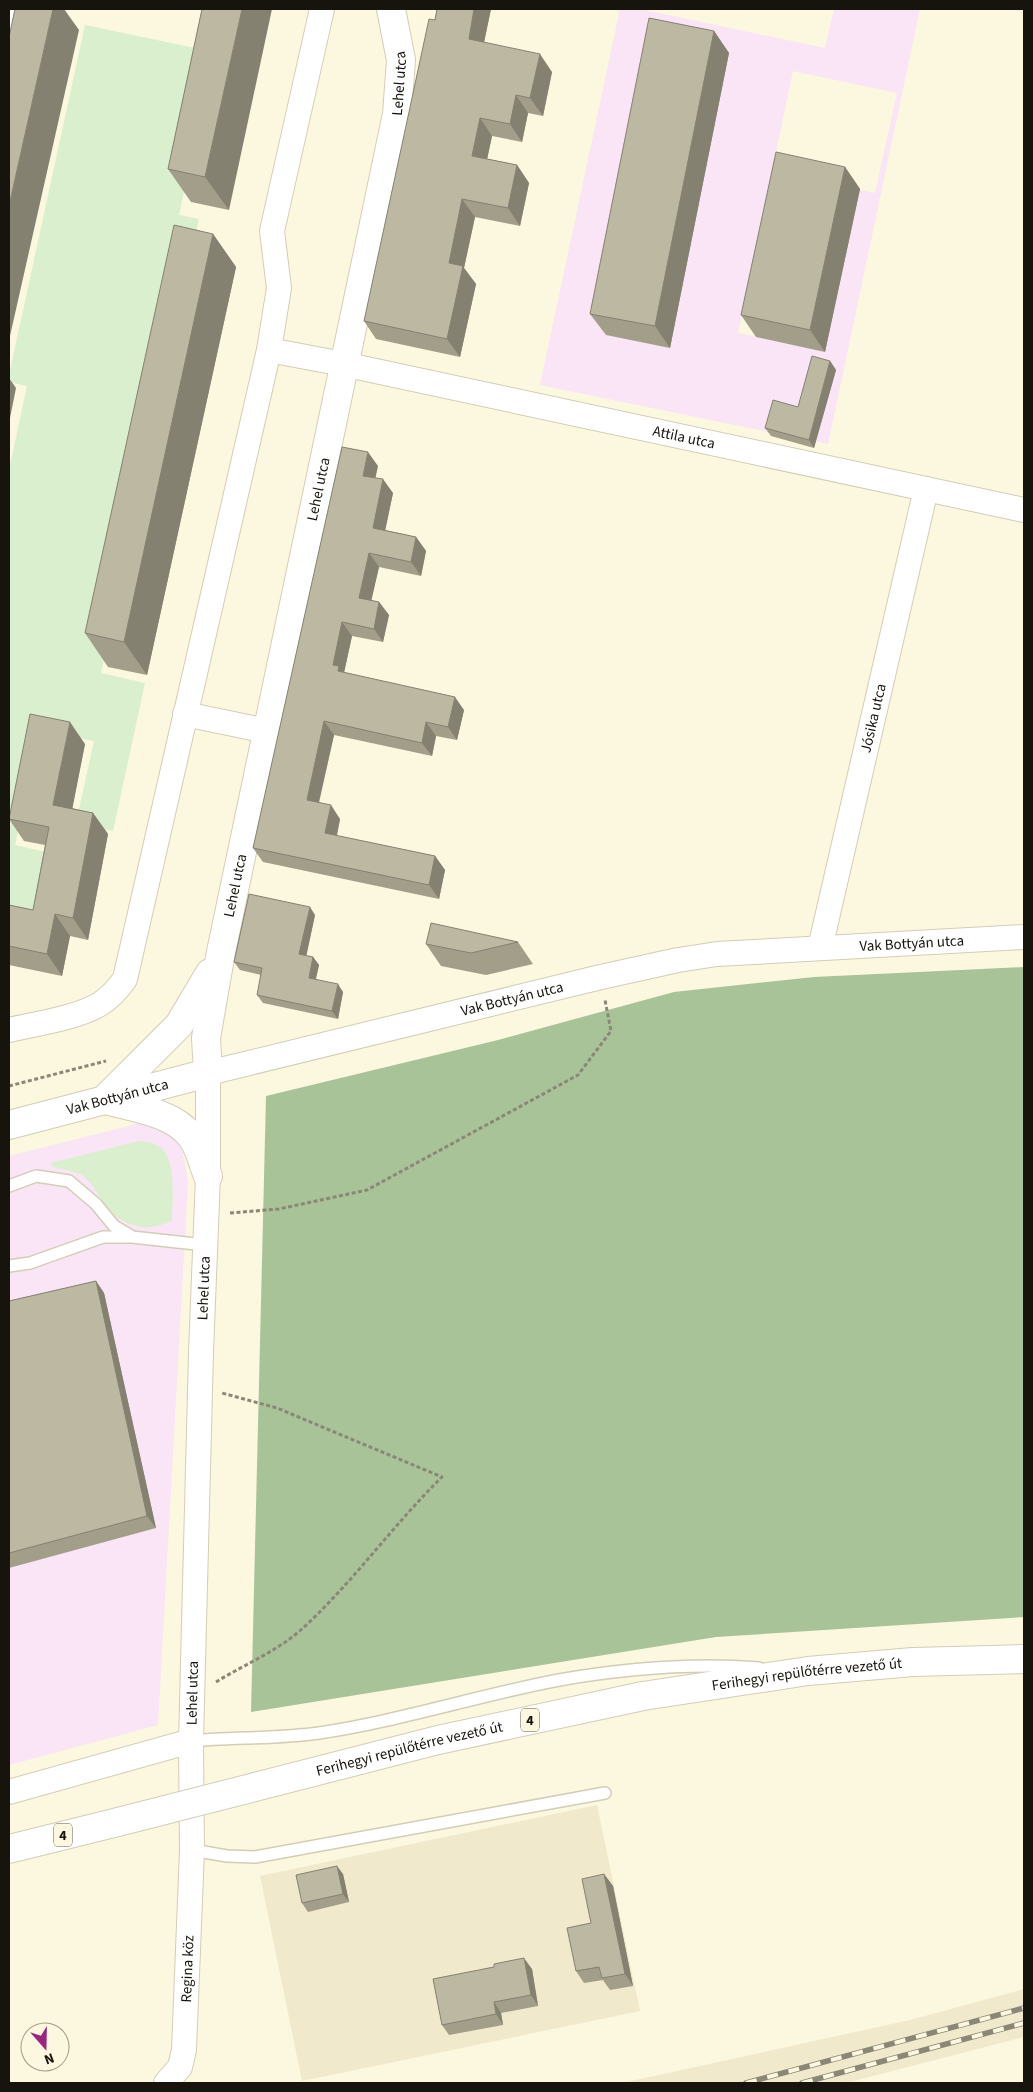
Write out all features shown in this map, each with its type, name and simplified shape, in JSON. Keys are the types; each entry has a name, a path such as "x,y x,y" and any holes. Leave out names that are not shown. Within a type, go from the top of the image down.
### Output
{"street":[{"path":"9,23 12,9"},
{"path":"9,1030 85,1011 100,1004 114,993 125,979 269,350 279,288 272,231 322,9"},
{"name":"Lehel utca","path":"192,1850 191,1741 200,1386 208,1176 206,1038 221,952 397,114 401,60 391,9"},
{"path":"269,350 344,364"},
{"name":"Attila utca","path":"344,364 1024,510"},
{"name":"Jósika utca","path":"820,948 926,489"},
{"path":"185,714 267,731"},
{"name":"Vak Bottyán utca","path":"9,1125 208,1073 678,960 717,954 1024,937"},
{"path":"208,1176 192,1138 171,1119 104,1100 180,1025 221,952"},
{"name":"Ferihegyi repülőtérre vezető út","path":"9,1849 438,1740 642,1696 808,1671 913,1662 1024,1659"},
{"path":"9,1792 191,1741"},
{"name":"Regina köz","path":"166,2083 180,2067 184,2050 192,1850"}],"lane":[{"path":"9,1186 36,1176 69,1181 96,1204 114,1226 132,1237"},
{"path":"9,1266 30,1263 103,1237 132,1237 205,1245"},
{"path":"191,1741 275,1738 320,1733 559,1680 620,1671 728,1665 808,1671"},
{"path":"192,1850 227,1856 255,1857 605,1793"}],"path":[{"path":"206,1214 279,1210 367,1190 578,1075 611,1031 601,977"},
{"path":"9,1086 108,1060"},
{"path":"192,1703 215,1683 269,1653 302,1629 354,1577 422,1497 442,1477 277,1408 200,1386"}],"shaded area":[{"path":"620,9 640,9 825,48 834,9 920,9 828,444 540,385","holes":["793,71 897,93 875,193 791,175 756,337 738,333"]},
{"path":"176,1114 188,1182 158,1725 9,1765 9,1156"},
{"path":"597,1805 640,2011 302,2081 260,1876"},
{"path":"1024,1989 1024,2037 846,2083 622,2083 910,2020"}],"green space":[{"path":"85,25 214,52 179,215 199,219 101,673 145,683 113,831 76,823 94,741 40,730 15,845 55,854 40,924 9,917 9,470 27,386 9,382 9,375"},
{"path":"1024,967 1024,1617 716,1637 251,1712 266,1096 494,1041 674,992 814,977"},
{"path":"139,1141 159,1146 166,1154 172,1171 172,1220 164,1224 147,1227 122,1221 108,1209 82,1175 52,1167 51,1163"}],"building":[{"path":"15,9 53,9 9,206 9,37"},
{"path":"202,9 242,9 205,177 168,169"},
{"path":"437,9 474,9 469,39 540,54 530,98 516,95 510,124 480,118 472,156 517,165 508,208 462,199 449,263 463,266 447,339 364,321 429,19 435,20"},
{"path":"649,18 714,31 655,326 590,314"},
{"path":"776,152 845,167 810,330 741,315"},
{"path":"174,225 213,234 124,642 85,633"},
{"path":"812,356 830,361 809,440 765,428 773,400 798,407"},
{"path":"342,447 368,452 363,476 383,479 373,528 416,537 411,562 369,553 359,598 379,602 374,629 342,622 333,665 339,666 338,671 455,697 448,727 426,722 422,743 324,721 307,800 331,805 325,833 435,856 429,885 253,848"},
{"path":"30,714 70,722 53,805 93,813 73,918 55,914 47,954 9,946 9,905 33,910 49,827 9,819"},
{"path":"249,894 310,907 299,954 313,957 309,978 338,984 332,1011 257,995 262,968 234,962"},
{"path":"431,923 518,942 471,953 426,944"},
{"path":"96,1281 147,1516 9,1553 9,1301"},
{"path":"337,1866 343,1894 302,1903 296,1875"},
{"path":"604,1874 625,1974 602,1978 599,1967 576,1971 567,1928 591,1923 582,1879"},
{"path":"524,1958 531,1995 494,2002 496,2014 442,2025 433,1979 494,1967 494,1964"}],"railway":[{"path":"746,2083 1024,2008"},
{"path":"802,2083 1024,2023"}]}
